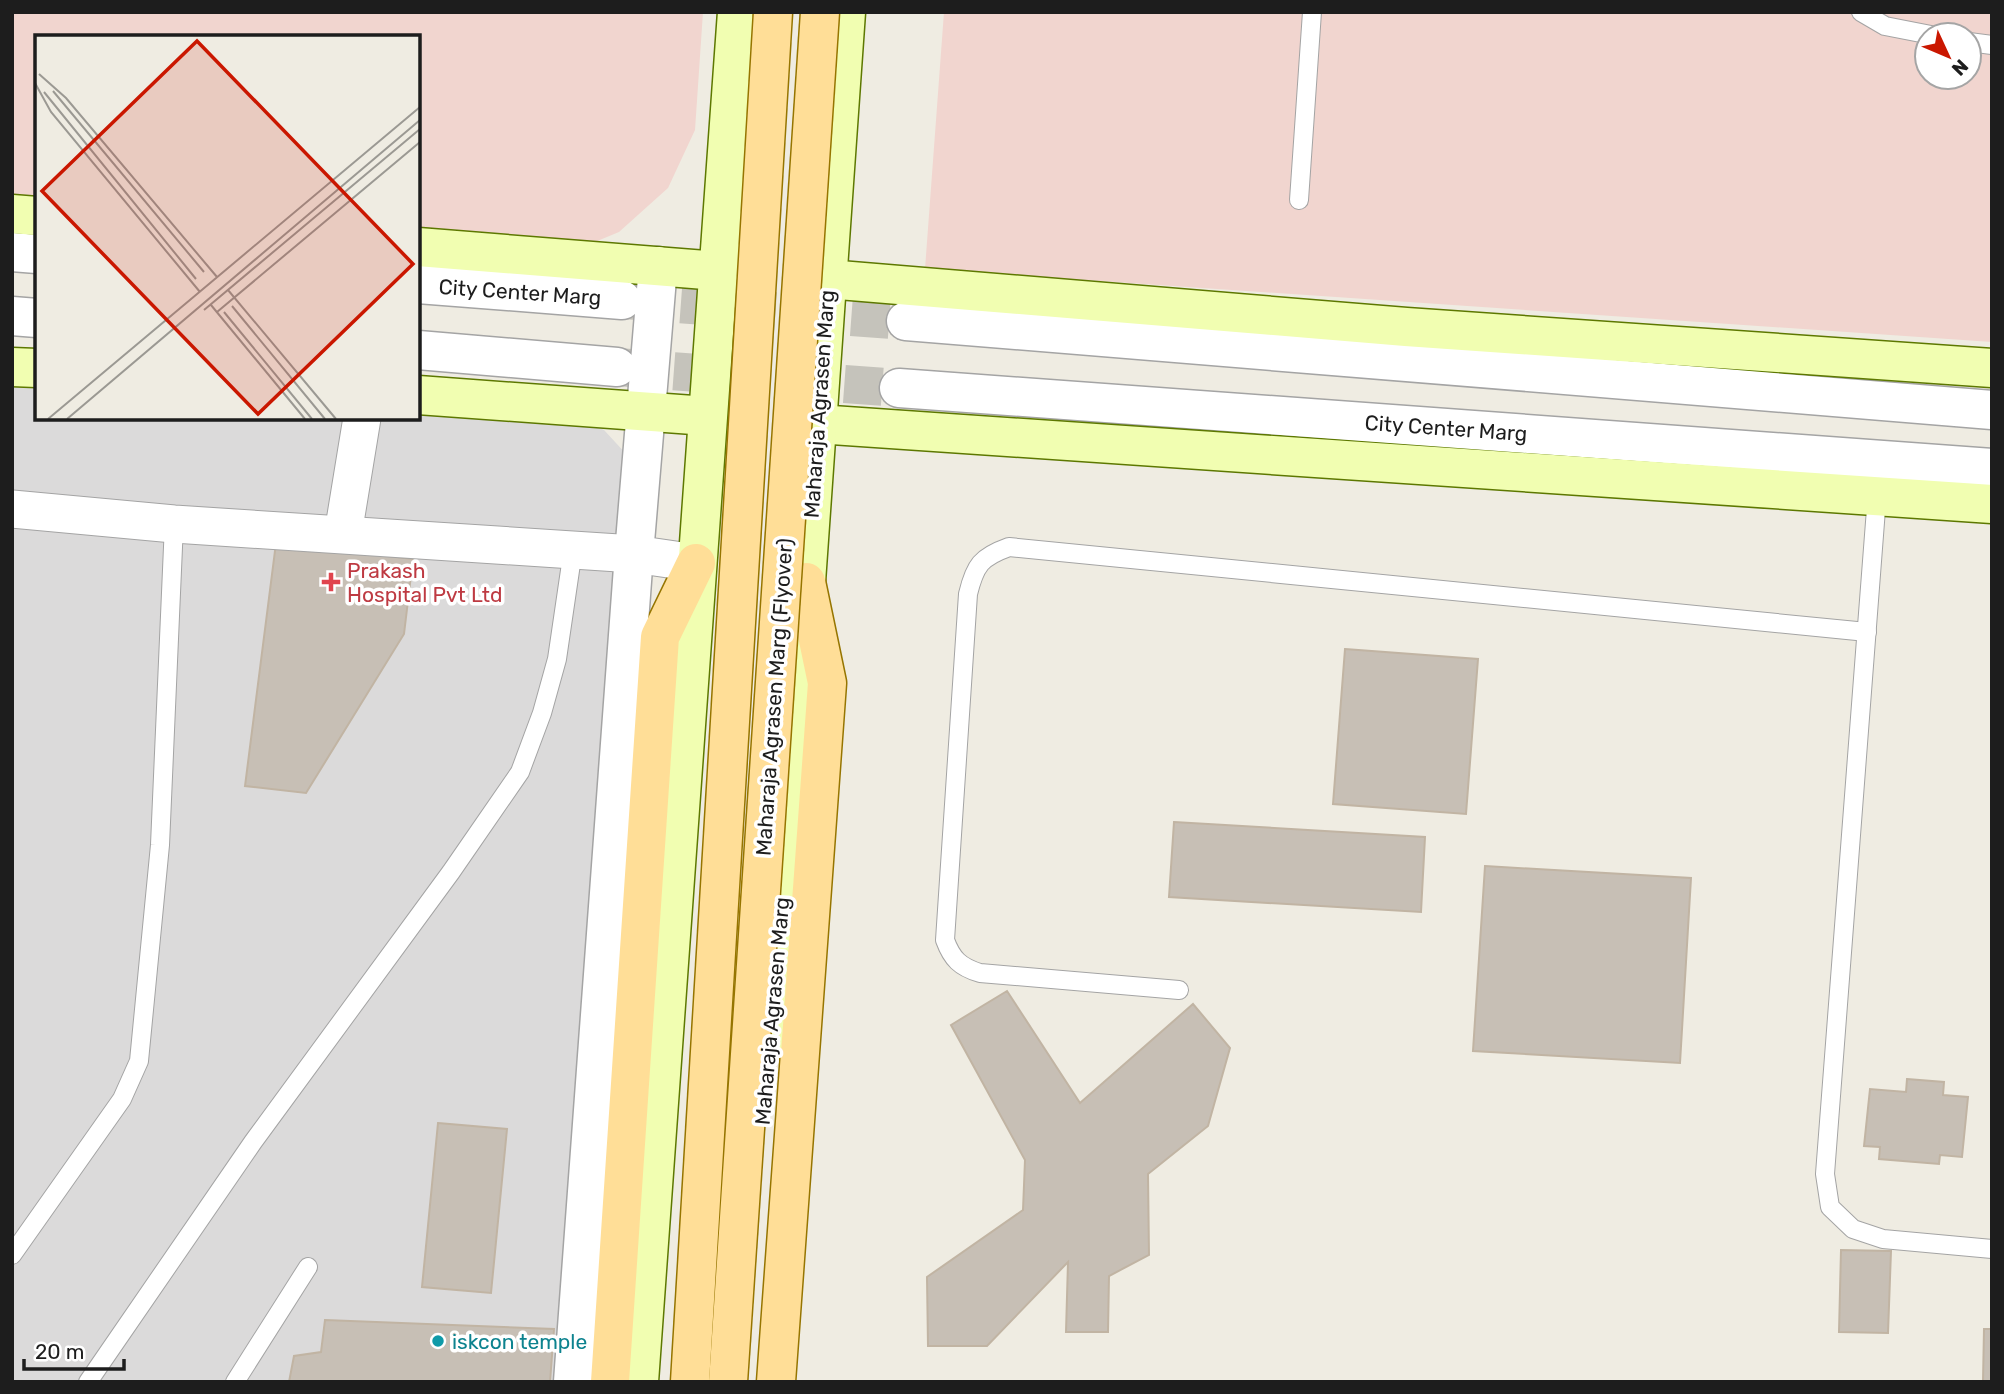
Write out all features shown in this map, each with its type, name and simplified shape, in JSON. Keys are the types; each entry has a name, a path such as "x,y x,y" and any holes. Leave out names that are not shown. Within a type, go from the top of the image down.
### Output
{"main road":[{"path":"639,1382 737,12"},
{"name":"Maharaja Agrasen Marg (Flyover)","path":"690,1382 773,12"},
{"name":"Maharaja Agrasen Marg (Flyover)","path":"728,1382 820,12"},
{"name":"Maharaja Agrasen Marg","path":"742,1382 806,582 846,12"},
{"path":"12,215 35,216"},
{"path":"420,247 718,271"},
{"path":"827,279 1406,327 1992,368"},
{"path":"12,367 35,368"},
{"path":"420,395 707,416"},
{"path":"817,424 1992,504"},
{"path":"610,1382 660,637 696,563"},
{"path":"776,1382 827,683 806,582"},
{"path":"663,1040 770,1037"}],"street":[{"path":"12,252 35,254"},
{"path":"573,1382 657,266"},
{"name":"City Center Marg","path":"420,284 622,300"},
{"path":"12,316 35,318"},
{"path":"906,321 1992,410"},
{"path":"420,350 617,367"},
{"name":"City Center Marg","path":"899,388 1992,468"},
{"path":"343,534 362,420"},
{"path":"12,509 174,524 634,554 696,563"}],"lane":[{"path":"1299,200 1312,12"},
{"path":"1861,12 1885,26 1913,31"},
{"path":"1877,496 1825,1174 1830,1207 1853,1229 1883,1239 1992,1249"},
{"path":"12,1255 122,1099 139,1061 160,845 174,524"},
{"path":"1179,990 980,973 963,968 951,957 944,940 968,594 973,572 987,554 1009,547 1023,548 1867,632"},
{"path":"88,1382 253,1142 451,872 520,772 542,713 557,659 573,551"},
{"path":"235,1382 308,1267"}],"shaded area":[{"path":"12,12 703,12 695,130 668,188 619,232 532,268 420,257 420,35 35,35 35,220 12,217"},
{"path":"944,12 1992,12 1992,342 925,269"},
{"path":"12,364 35,365 35,420 420,420 420,394 549,404 604,430 640,469 571,1382 12,1382"}],"building":[{"path":"276,543 413,559 404,634 306,793 245,786"},
{"path":"1345,649 1478,659 1466,814 1333,804"},
{"path":"1174,822 1425,837 1421,912 1169,897"},
{"path":"1485,866 1691,878 1680,1063 1473,1051"},
{"path":"1007,991 1080,1103 1193,1004 1230,1048 1208,1126 1148,1174 1149,1255 1109,1276 1108,1332 1066,1332 1068,1262 987,1346 928,1346 927,1277 1023,1210 1025,1160 951,1025"},
{"path":"1907,1079 1944,1082 1943,1095 1968,1097 1962,1157 1940,1155 1939,1164 1879,1159 1880,1147 1864,1146 1870,1089 1906,1092"},
{"path":"438,1123 507,1129 491,1293 422,1287"},
{"path":"1841,1250 1891,1251 1888,1333 1839,1332"},
{"name":"iskcon temple","path":"325,1320 554,1329 550,1382 289,1382 294,1356 321,1352"},
{"path":"1984,1329 1992,1329 1992,1382 1983,1382"}],"tunnel":[{"path":"624,300 906,321"},
{"path":"617,367 899,388"}],"place":[{"name":"Prakash Hospital Pvt Ltd","path":"331,582"},
{"name":"iskcon temple","path":"438,1341"}]}
